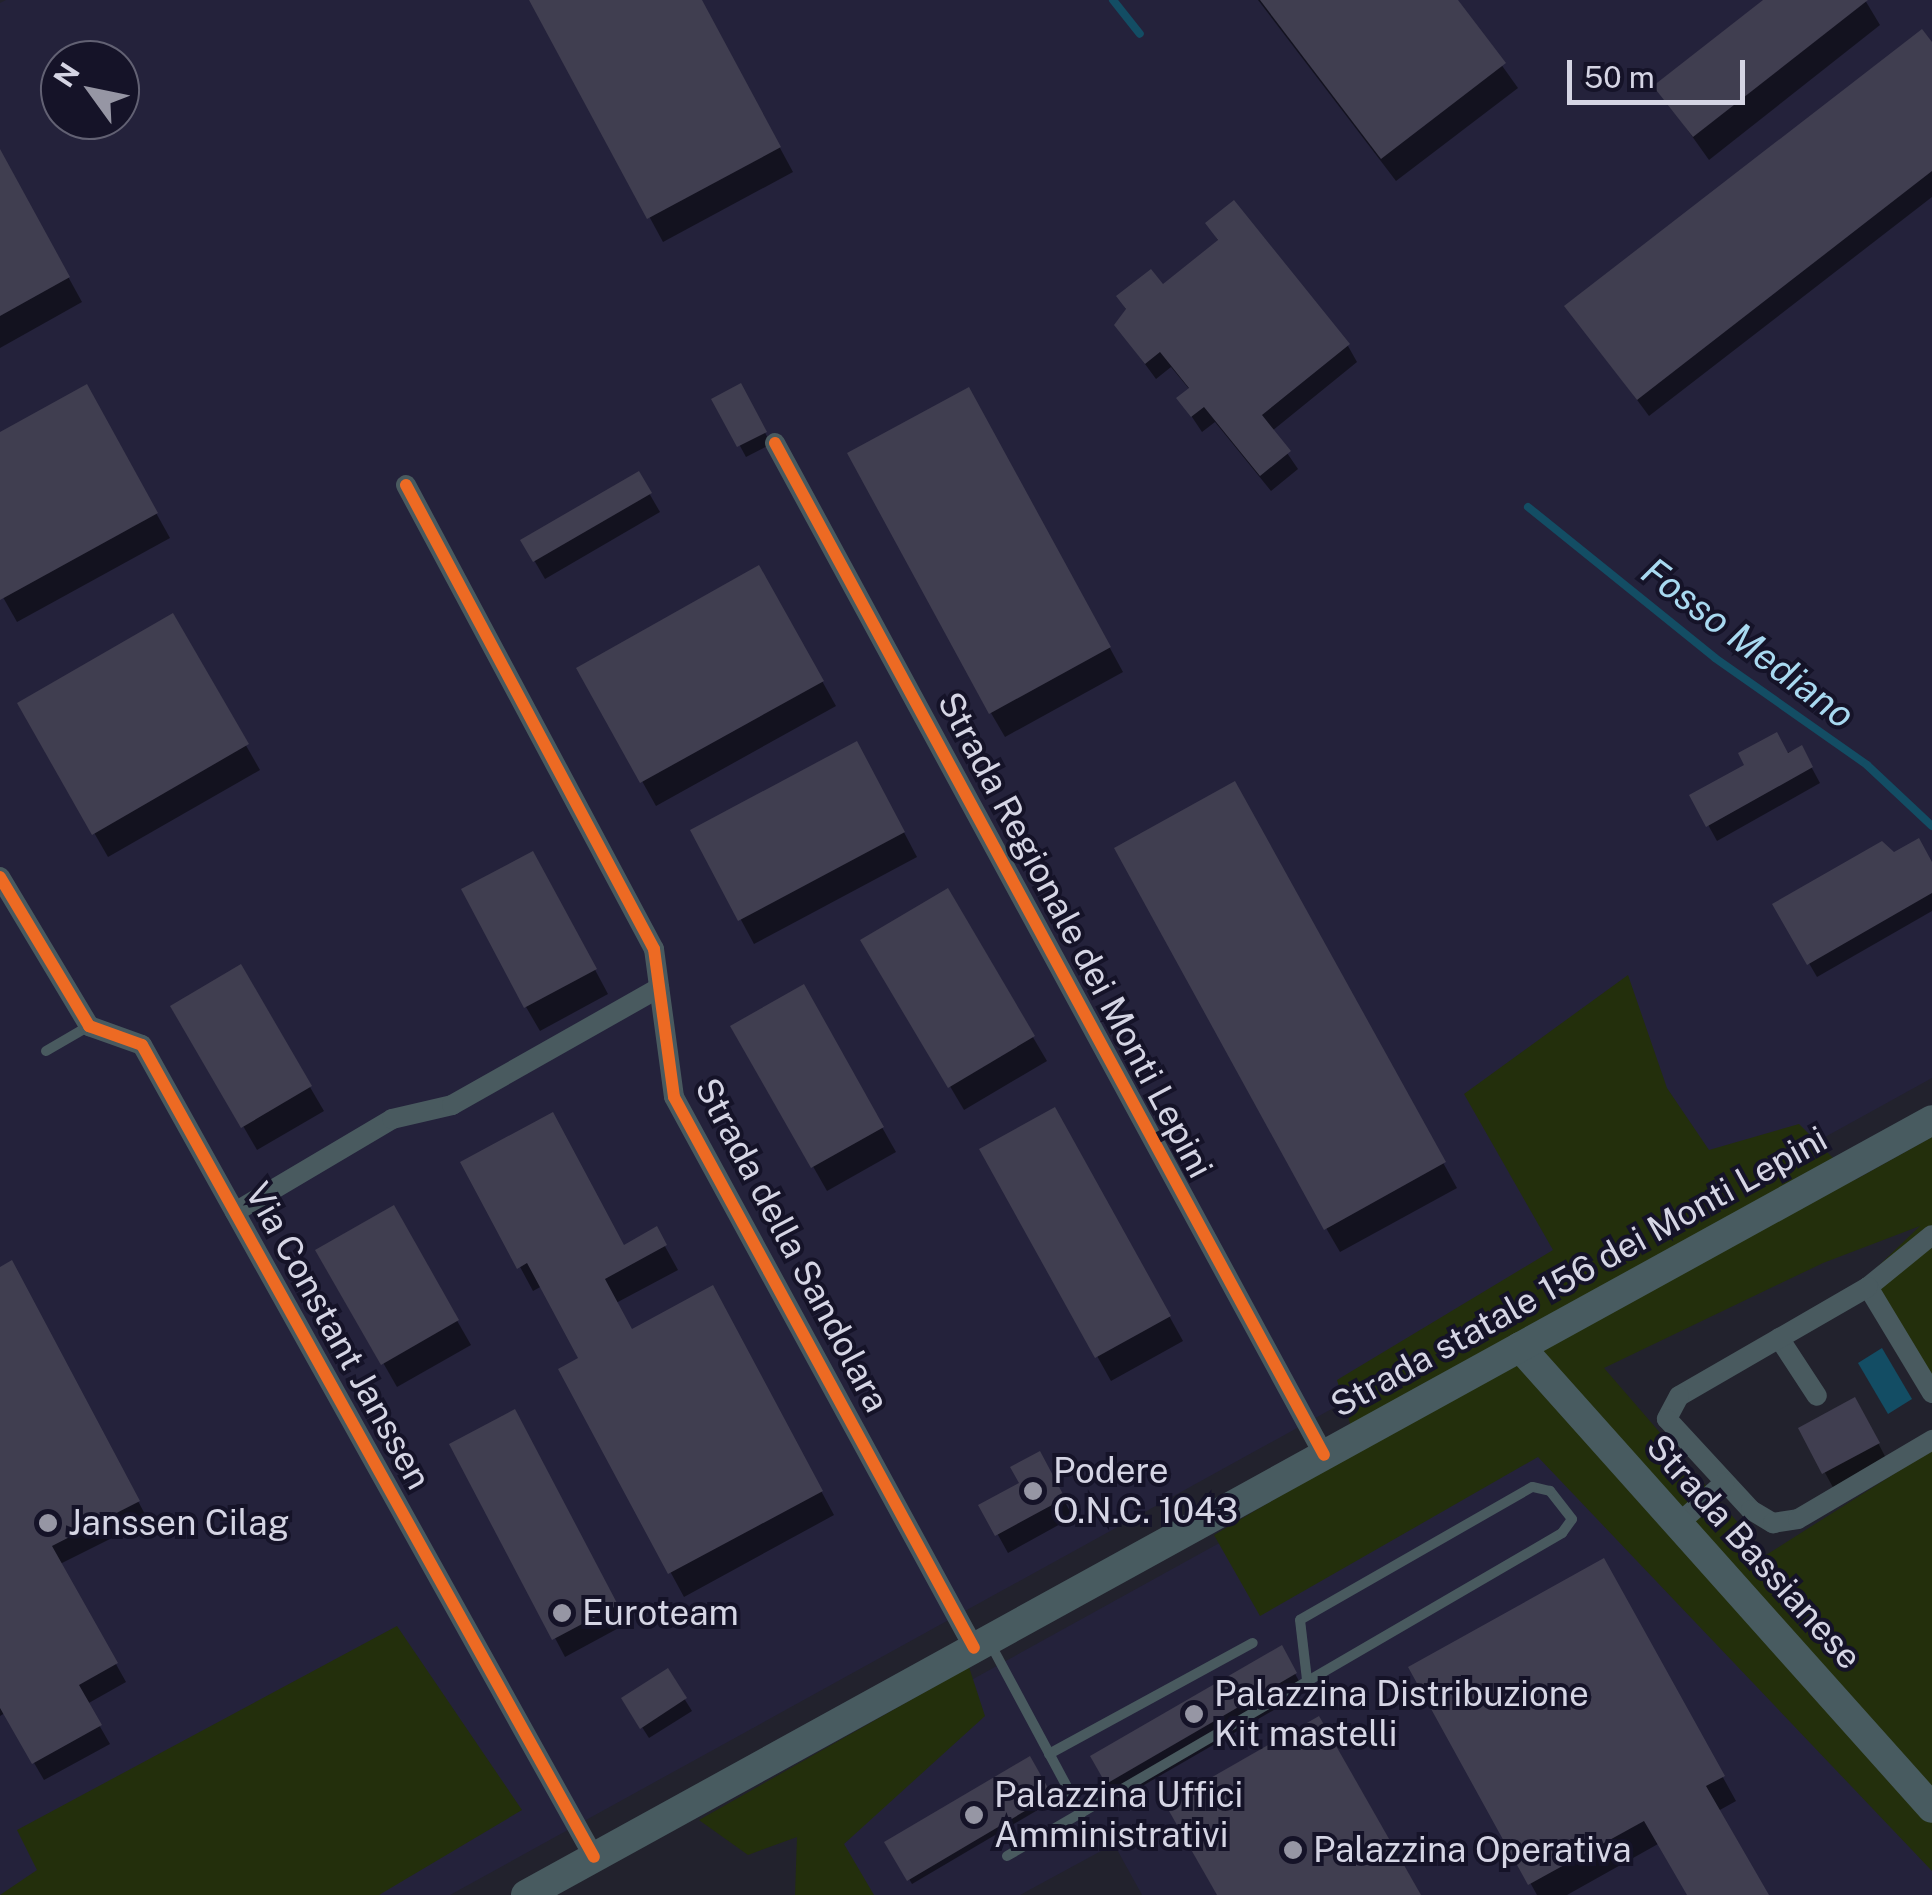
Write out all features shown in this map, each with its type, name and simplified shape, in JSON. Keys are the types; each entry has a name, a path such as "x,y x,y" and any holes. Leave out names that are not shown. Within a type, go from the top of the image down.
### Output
{"main road":[{"name":"Strada statale 156 dei Monti Lepini","path":"526,1895 1932,1120"},
{"name":"Strada Bassianese","path":"1520,1347 1932,1808"}],"street":[{"name":"Strada Regionale dei Monti Lepini","path":"774,444 1324,1455"},
{"name":"Strada della Sandolara","path":"406,484 654,949 674,1097 981,1644"},
{"path":"0,877 88,1026"},
{"path":"236,1212 392,1119 452,1106 660,988"},
{"name":"Via Constant Janssen","path":"88,1026 142,1045 594,1857"},
{"path":"1932,1235 1868,1287 1680,1396 1667,1412 1672,1429 1765,1520 1791,1522 1932,1440"},
{"path":"1868,1287 1932,1394"},
{"path":"1779,1338 1817,1396"},
{"path":"1678,1524 1724,1484"}],"lane":[{"path":"46,1051 88,1026"},
{"path":"1007,1856 1562,1534 1572,1519 1550,1491 1532,1487 1300,1620 1306,1680"},
{"path":"1050,1754 1253,1643"},
{"path":"981,1644 1050,1754 1081,1813"}],"shaded area":[{"path":"1932,0 1932,1078 450,1895 0,1895 0,3"},
{"path":"1511,1382 1932,1862 1932,1895 1142,1895 1114,1844 1020,1895 854,1895 790,1780"}],"green space":[{"path":"1628,975 1667,1088 1709,1150 1799,1124 1855,1180 1932,1137 1932,1376 1870,1274 1920,1226 1823,1263 1604,1368 1766,1555 1932,1450 1932,1871 1538,1457 1260,1616 1214,1535 1358,1450 1337,1380 1553,1250 1464,1094"},
{"path":"397,1626 522,1810 379,1895 0,1895 37,1870 17,1830"},
{"path":"969,1667 985,1716 844,1844 874,1895 795,1895 797,1837 748,1855 699,1820"}],"water":[{"path":"1882,1348 1912,1399 1888,1414 1858,1363"}],"building":[{"path":"529,0 702,0 781,147 647,219"},
{"path":"1260,0 1458,0 1506,63 1381,159"},
{"path":"1763,0 1868,0 1693,137 1653,86"},
{"path":"1922,29 1932,42 1932,171 1637,400 1564,306"},
{"path":"0,149 70,277 0,316"},
{"path":"1234,200 1350,344 1262,415 1291,451 1260,476 1204,407 1191,417 1176,398 1189,388 1160,352 1145,364 1114,325 1126,309 1116,296 1151,269 1163,284 1218,240 1205,223"},
{"path":"741,383 767,432 737,447 711,399"},
{"path":"87,384 158,513 0,600 0,432"},
{"path":"969,387 1111,647 989,714 847,453"},
{"path":"639,471 652,493 533,562 520,540"},
{"path":"759,565 824,681 640,783 576,668"},
{"path":"173,613 249,744 92,835 17,703"},
{"path":"1777,732 1788,753 1802,745 1813,767 1706,827 1689,795 1744,765 1738,753"},
{"path":"857,741 905,832 738,921 690,830"},
{"path":"1235,781 1446,1162 1324,1230 1114,848"},
{"path":"1919,838 1932,862 1932,893 1807,965 1772,904 1882,841 1894,852"},
{"path":"533,851 597,969 524,1008 461,889"},
{"path":"948,888 1035,1036 948,1088 860,940"},
{"path":"241,964 312,1086 241,1128 170,1006"},
{"path":"804,984 884,1127 811,1168 730,1026"},
{"path":"1055,1107 1171,1316 1095,1358 979,1149"},
{"path":"553,1112 624,1245 657,1226 667,1245 605,1279 632,1329 713,1285 823,1491 668,1574 558,1369 578,1358 527,1263 517,1269 460,1162"},
{"path":"394,1205 459,1320 381,1365 315,1250"},
{"name":"Janssen Cilag","path":"12,1260 140,1501 52,1546 118,1663 79,1685 102,1725 32,1764 0,1708 0,1267"},
{"path":"1855,1397 1880,1443 1822,1474 1798,1428"},
{"path":"515,1409 618,1605 552,1640 449,1444"},
{"name":"Podere O.N.C. 1043","path":"1040,1451 1065,1498 995,1536 978,1505 1019,1483 1010,1467"},
{"path":"1604,1558 1725,1776 1706,1786 1769,1895 1687,1895 1644,1821 1528,1885 1408,1667"},
{"name":"Palazzina Distribuzione Kit mastelli","path":"1282,1645 1297,1673 1106,1784 1090,1756"},
{"path":"668,1668 687,1698 640,1729 621,1698"},
{"name":"Palazzina Operativa","path":"1319,1716 1421,1895 1217,1895 1165,1804"},
{"name":"Palazzina Uffici Amministrativi","path":"1030,1756 1052,1795 907,1881 884,1842"}],"waterway":[{"name":"Fosso Mediano","path":"1113,0 1140,34"},
{"name":"Fosso Mediano","path":"1528,507 1715,658 1867,765 1932,826"}],"cycle path":[{"path":"775,443 1324,1455"},
{"path":"406,485 654,949 674,1097 974,1648"},
{"path":"0,877 89,1026 142,1045 594,1857"}],"place":[{"name":"Podere O.N.C. 1043","path":"1033,1491"},
{"name":"Janssen Cilag","path":"48,1523"},
{"name":"Euroteam","path":"562,1613"},
{"name":"Palazzina Distribuzione Kit mastelli","path":"1194,1714"},
{"name":"Palazzina Uffici Amministrativi","path":"974,1815"},
{"name":"Palazzina Operativa","path":"1293,1850"}]}
